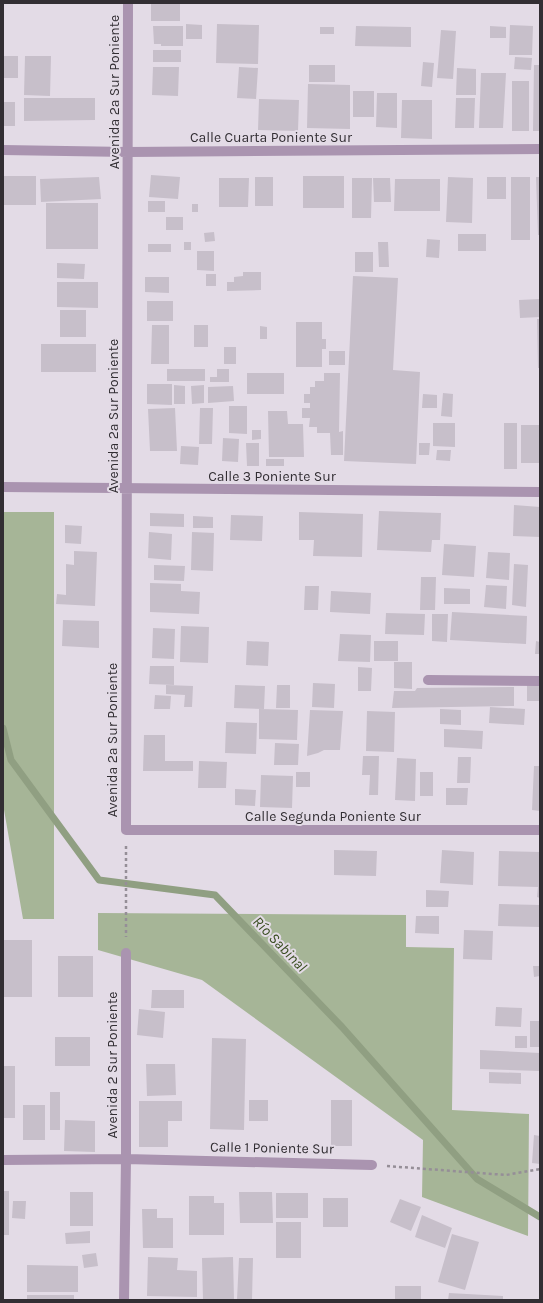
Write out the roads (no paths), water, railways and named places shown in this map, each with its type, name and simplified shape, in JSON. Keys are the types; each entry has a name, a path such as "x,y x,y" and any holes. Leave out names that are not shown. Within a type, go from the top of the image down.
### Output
{"street":[{"name":"Avenida 2a Sur Poniente","path":"126,830 128,3"},
{"name":"Calle Cuarta Poniente Sur","path":"3,150 128,152 540,149"},
{"name":"Calle 3 Poniente Sur","path":"3,488 540,492"},
{"path":"428,680 540,681"},
{"name":"Calle Segunda Poniente Sur","path":"126,830 540,830"},
{"name":"Avenida 2 Sur Poniente","path":"124,1300 126,953"},
{"name":"Calle 1 Poniente Sur","path":"3,1160 126,1159 372,1165"}],"waterway":[{"name":"Río Sabinal","path":"3,728 11,760 99,880 215,895 342,1027 477,1179 540,1217"}]}
